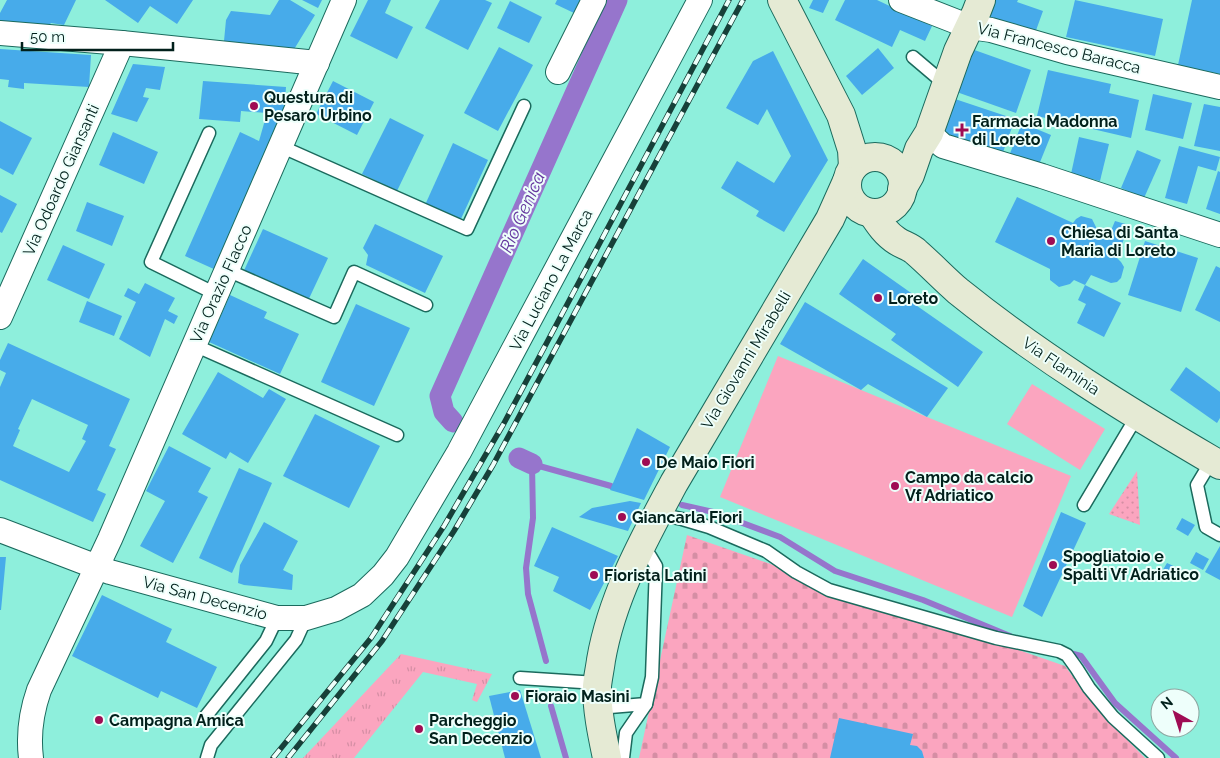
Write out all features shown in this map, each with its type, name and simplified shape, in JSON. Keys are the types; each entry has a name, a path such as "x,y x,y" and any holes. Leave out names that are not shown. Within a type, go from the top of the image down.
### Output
{"street":[{"name":"Via Orazio Flacco","path":"31,758 29,740 32,712 39,690 97,567 344,0"},
{"path":"558,72 594,0"},
{"name":"Via Luciano La Marca","path":"397,557 459,452 700,0"},
{"path":"782,0 841,115 852,150 847,192 851,201 858,208 870,212"},
{"name":"Via Francesco Baracca","path":"903,0 970,26 991,30 1067,52 1220,87"},
{"path":"830,219 847,214 883,212 892,206 901,194 919,149 929,133 958,51 981,0"},
{"path":"0,33 122,43 317,63"},
{"name":"Via Odoardo Giansanti","path":"0,317 122,43"},
{"path":"929,133 943,146 1051,179 1220,235"},
{"path":"850,174 860,161 878,157 887,160 900,172 902,181 901,194 914,250"},
{"name":"Via Giovanni Mirabelli","path":"607,758 598,696 606,635 621,590 657,514 703,432 830,219 850,174"},
{"name":"Via Flaminia","path":"870,212 885,232 895,240 914,250 957,290 1013,333 1137,416 1216,462"},
{"name":"Via San Decenzio","path":"0,530 110,572 277,618 306,618 336,609 362,595 383,575 397,557"}],"lane":[{"path":"913,57 946,85"},
{"path":"280,146 467,229 524,106"},
{"path":"209,133 151,262 216,294"},
{"path":"227,270 334,317 354,272 426,305"},
{"path":"194,345 397,435"},
{"path":"1084,505 1137,416"},
{"path":"1216,462 1197,485 1206,527 1220,535"},
{"path":"657,514 682,519 709,528 766,551 796,572 829,590 996,638 1059,651 1067,655 1088,688 1113,717 1158,758"},
{"path":"623,758 626,733 646,704 652,677 656,566 650,556 640,548"},
{"path":"206,716 266,641 277,618"},
{"path":"208,758 211,745 296,640 306,618"},
{"path":"520,678 598,696 646,704"}],"green space":[{"name":"Campo da calcio Vf Adriatico","path":"778,356 1071,476 1012,617 720,497"},
{"path":"1032,384 1105,429 1080,470 1007,424"},
{"path":"1137,471 1140,525 1109,514"},
{"path":"687,535 1065,666 1098,710 1145,758 639,758"},
{"path":"401,654 492,674 477,702 472,700 477,684 423,672 354,758 303,758"}],"building":[{"path":"7,0 76,0 64,25 51,23 44,31 13,28 0,21 0,13"},
{"path":"105,0 193,0 177,24 150,6 138,23"},
{"path":"279,0 290,0 315,15 293,51 224,41 226,20 231,11 270,15"},
{"path":"302,0 322,0 318,8"},
{"path":"368,0 391,0 385,13 413,27 397,59 350,36"},
{"path":"440,0 485,0 492,3 468,50 425,28"},
{"path":"557,0 580,0 574,13 555,4"},
{"path":"813,0 829,0 823,13 809,8"},
{"path":"845,0 877,0 932,26 925,41 900,30 892,47 835,20"},
{"path":"992,0 1018,0 1017,2 1043,11 1034,36 985,18"},
{"path":"1075,0 1163,19 1155,56 1066,37"},
{"path":"1192,0 1220,0 1220,74 1178,65"},
{"path":"510,1 542,17 529,43 497,28"},
{"path":"499,47 533,65 498,131 464,113"},
{"path":"966,47 1031,70 1016,113 951,90"},
{"path":"878,48 894,68 862,95 846,76"},
{"path":"0,49 91,55 89,87 24,83 24,89 8,87 9,80 0,79"},
{"path":"773,51 828,160 784,232 756,216 759,211 721,188 737,161 774,183 791,156 767,109 758,125 726,108 753,61"},
{"path":"133,64 165,67 160,90 146,88 143,97 149,98 137,122 111,114"},
{"path":"1048,70 1111,84 1109,93 1139,100 1131,138 1037,116"},
{"path":"203,81 286,87 284,114 216,270 185,256 240,132 259,141 267,113 241,111 240,122 199,119"},
{"path":"333,81 374,102 357,135 316,114"},
{"path":"1153,94 1192,103 1183,139 1145,130"},
{"path":"952,98 1015,119 1002,155 940,135"},
{"path":"1204,104 1220,107 1220,151 1194,146"},
{"path":"390,118 424,135 397,191 362,174"},
{"path":"0,121 32,138 13,175 0,168"},
{"path":"1022,123 1051,135 1038,167 1009,156"},
{"path":"113,132 158,152 144,184 99,165"},
{"path":"1079,137 1109,144 1100,181 1071,174"},
{"path":"453,143 488,160 460,221 425,205"},
{"path":"1179,146 1220,157 1216,171 1198,166 1187,204 1165,198"},
{"path":"1137,150 1161,160 1144,198 1121,188"},
{"path":"1218,171 1220,172 1220,214 1206,209"},
{"path":"0,195 17,204 2,233 0,232"},
{"name":"Chiesa di Santa Maria di Loreto","path":"1017,197 1073,223 1081,216 1092,219 1097,229 1096,235 1107,240 1115,221 1129,225 1117,258 1124,267 1121,278 1117,282 1111,283 1091,275 1085,285 1074,280 1070,284 1059,287 1050,280 1050,269 995,242"},
{"path":"87,202 124,216 112,246 76,231"},
{"path":"375,224 443,256 425,293 366,265 368,255 363,248"},
{"path":"263,229 328,258 306,305 242,275"},
{"path":"1145,241 1198,258 1181,312 1128,295"},
{"path":"63,245 105,264 89,299 47,280"},
{"path":"863,259 914,295 910,301 983,352 958,387 891,340 896,334 839,294"},
{"path":"1216,266 1220,268 1220,322 1195,310"},
{"path":"145,283 175,298 168,311 178,316 174,324 165,319 150,357 119,339 136,302 124,296 128,288 139,294"},
{"path":"1085,285 1121,303 1104,337 1077,323 1086,304 1078,300"},
{"path":"230,295 267,312 264,318 299,334 280,374 209,342"},
{"path":"87,301 122,316 114,336 79,322"},
{"path":"805,302 948,388 927,417 868,384 861,390 780,344"},
{"path":"356,304 410,328 374,406 321,382"},
{"path":"8,343 130,399 109,446 116,449 97,490 106,494 93,522 0,480 0,387 6,373 0,370 0,360","holes":["32,399 88,425 82,439 86,441 69,472 13,446 20,430 18,429"]},
{"path":"1186,367 1220,392 1220,418 1217,423 1170,390"},
{"path":"218,372 263,398 269,389 286,399 248,463 230,452 226,459 182,434"},
{"path":"315,414 380,446 349,508 283,476"},
{"path":"637,428 670,447 644,500 610,490"},
{"path":"169,446 211,468 198,492 208,497 173,563 140,546 165,501 146,491"},
{"path":"239,468 272,483 232,573 199,558"},
{"path":"630,501 641,503 628,531 579,517 592,508"},
{"name":"Spogliatoio e Spalti Vf Adriatico","path":"1061,512 1086,523 1042,617 1023,606"},
{"path":"1182,518 1195,525 1188,536 1176,529"},
{"path":"264,522 298,541 283,570 293,575 292,590 238,583 240,565"},
{"path":"552,527 618,556 590,610 553,591 559,577 534,566"},
{"path":"1220,546 1220,580 1205,572"},
{"path":"1196,552 1209,559 1203,570 1190,563"},
{"path":"0,557 6,557 1,610 0,610"},
{"path":"1167,563 1180,569 1174,580 1161,573"},
{"path":"102,595 172,629 166,642 217,667 197,708 161,691 158,698 72,656"},
{"path":"520,690 541,758 505,758 489,696"},
{"path":"839,718 913,734 910,745 917,746 922,751 924,758 830,758"}],"waterway":[{"name":"Rio Genica","path":"453,422 444,412 440,396 617,0"},
{"name":"Rio Genica","path":"519,458 532,464"},
{"name":"Rio Genica","path":"546,661 528,594 526,568 533,518 532,464 611,486"},
{"path":"682,505 713,512 780,537 835,571 923,600 1010,636"},
{"path":"1066,652 1081,656 1115,703 1176,758"},
{"name":"Rio Genica","path":"551,706 566,758"}],"railway":[{"path":"273,758 371,638 444,526 503,425 729,0"},
{"path":"288,758 382,641 454,531 493,465 743,0"}],"place":[{"name":"Questura di Pesaro Urbino","path":"254,106"},
{"name":"Farmacia Madonna di Loreto","path":"962,130"},
{"name":"Chiesa di Santa Maria di Loreto","path":"1051,241"},
{"name":"Loreto","path":"878,298"},
{"name":"De Maio Fiori","path":"646,462"},
{"name":"Campo da calcio Vf Adriatico","path":"895,486"},
{"name":"Giancarla Fiori","path":"622,517"},
{"name":"Spogliatoio e Spalti Vf Adriatico","path":"1053,565"},
{"name":"Fiorista Latini","path":"594,575"},
{"name":"Fioraio Masini","path":"515,696"},
{"name":"Campagna Amica","path":"99,720"},
{"name":"Parcheggio San Decenzio","path":"419,729"}]}
